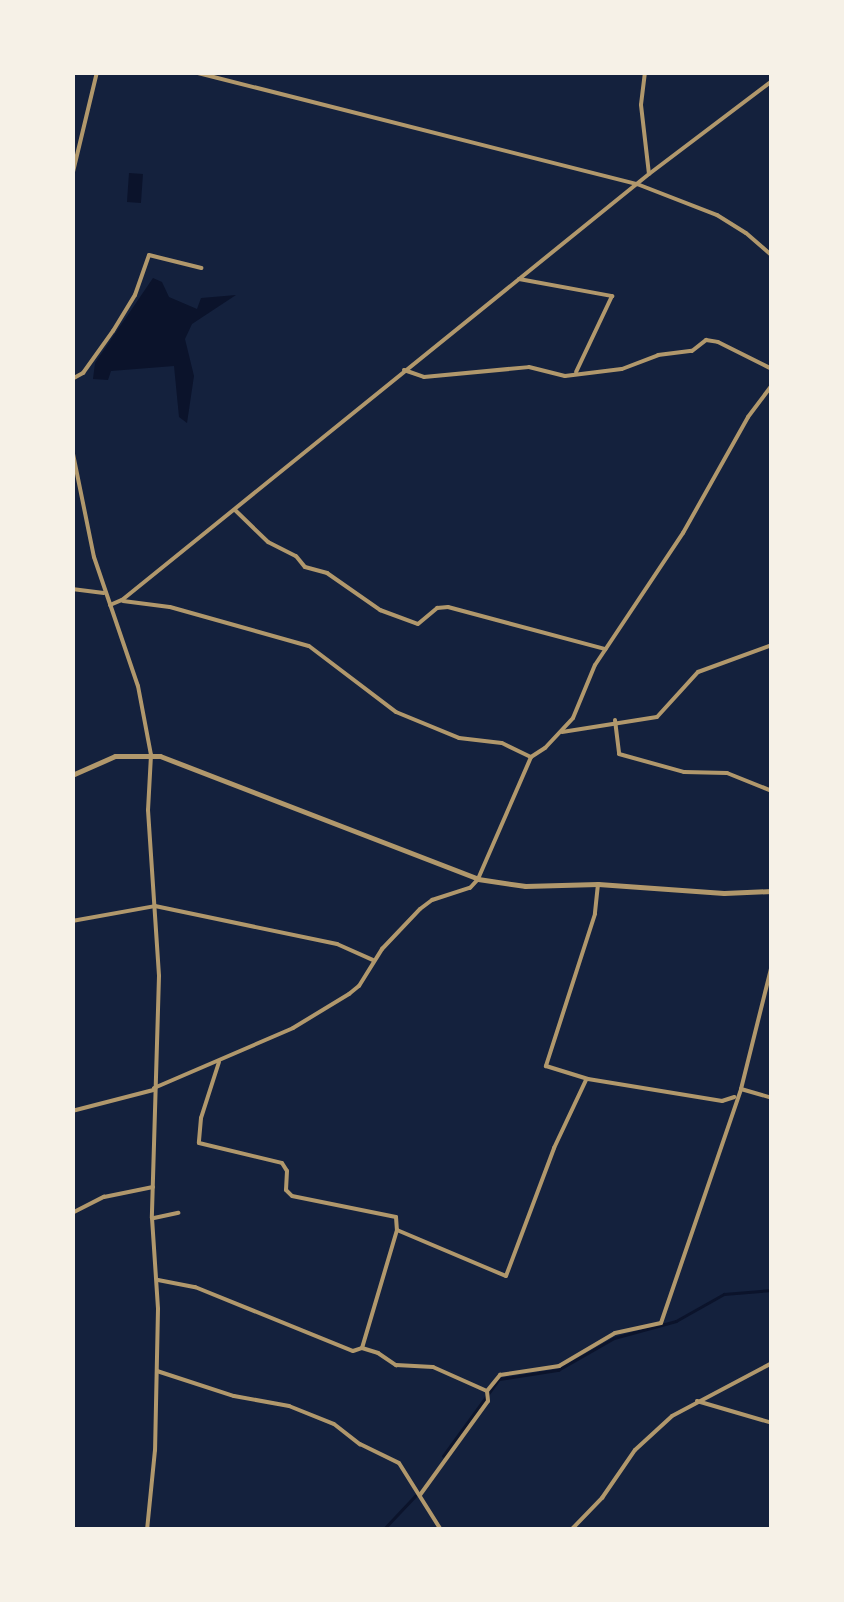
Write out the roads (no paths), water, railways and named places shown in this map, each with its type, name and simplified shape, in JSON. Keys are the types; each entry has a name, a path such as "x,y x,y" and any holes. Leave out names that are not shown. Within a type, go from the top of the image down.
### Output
{"street":[{"path":"72,176 97,72"},
{"path":"194,72 637,184 716,215 746,233 772,256"},
{"path":"645,72 641,106 648,174"},
{"path":"109,605 122,600 236,510 648,174 772,81"},
{"path":"72,379 83,374 114,331 135,295 149,255 201,268"},
{"path":"519,278 612,296 576,372"},
{"path":"404,370 424,378 529,366 565,376 622,369 658,355 692,351 706,340 772,369"},
{"path":"72,1111 154,1089 294,1028 349,994 365,978 374,960 432,900 470,888 478,880 530,757 562,732 605,649 683,533 748,416 772,385"},
{"path":"72,448 104,592 138,686 151,755 148,810 160,998 152,1218 158,1280 157,1370 147,1530"},
{"path":"236,510 268,542 296,556 304,567 327,573 380,610 418,624 438,608 448,608 605,649"},
{"path":"72,589 104,592"},
{"path":"122,600 170,606 309,646 396,712 459,738 502,743 530,757"},
{"path":"562,732 615,720 657,716 698,672 772,645"},
{"path":"615,720 620,754 684,772 728,772 772,790"},
{"path":"72,775 115,756 151,755 478,880 525,886 598,884 706,892 772,890"},
{"path":"598,884 595,914 546,1066 588,1079 722,1100 734,1097"},
{"path":"72,921 155,906 337,944 374,960"},
{"path":"420,1495 500,1375 559,1366 612,1334 661,1323 734,1097 741,1089 772,965"},
{"path":"220,1061 201,1118 199,1143 282,1163 287,1172 286,1190 292,1196 396,1217 397,1230 362,1348"},
{"path":"397,1230 506,1276 554,1148 588,1079"},
{"path":"741,1089 772,1098"},
{"path":"72,1213 104,1197 153,1188"},
{"path":"152,1218 178,1214"},
{"path":"158,1280 195,1287 354,1351 362,1348 396,1365 433,1368 488,1392"},
{"path":"571,1530 602,1498 635,1450 672,1416 772,1363"},
{"path":"157,1370 234,1396 289,1406 334,1424 360,1444 400,1463 441,1530"},
{"path":"697,1401 772,1423"}],"water":[{"path":"129,173 143,174 141,203 127,202"},
{"path":"153,278 162,282 169,297 197,309 201,298 236,295 192,324 185,339 194,376 187,423 179,417 174,366 111,371 108,380 93,379 95,363"}],"waterway":[{"path":"443,1456 499,1379 558,1370 614,1338 676,1321 724,1294 772,1290"},
{"path":"383,1530 415,1496"}]}
